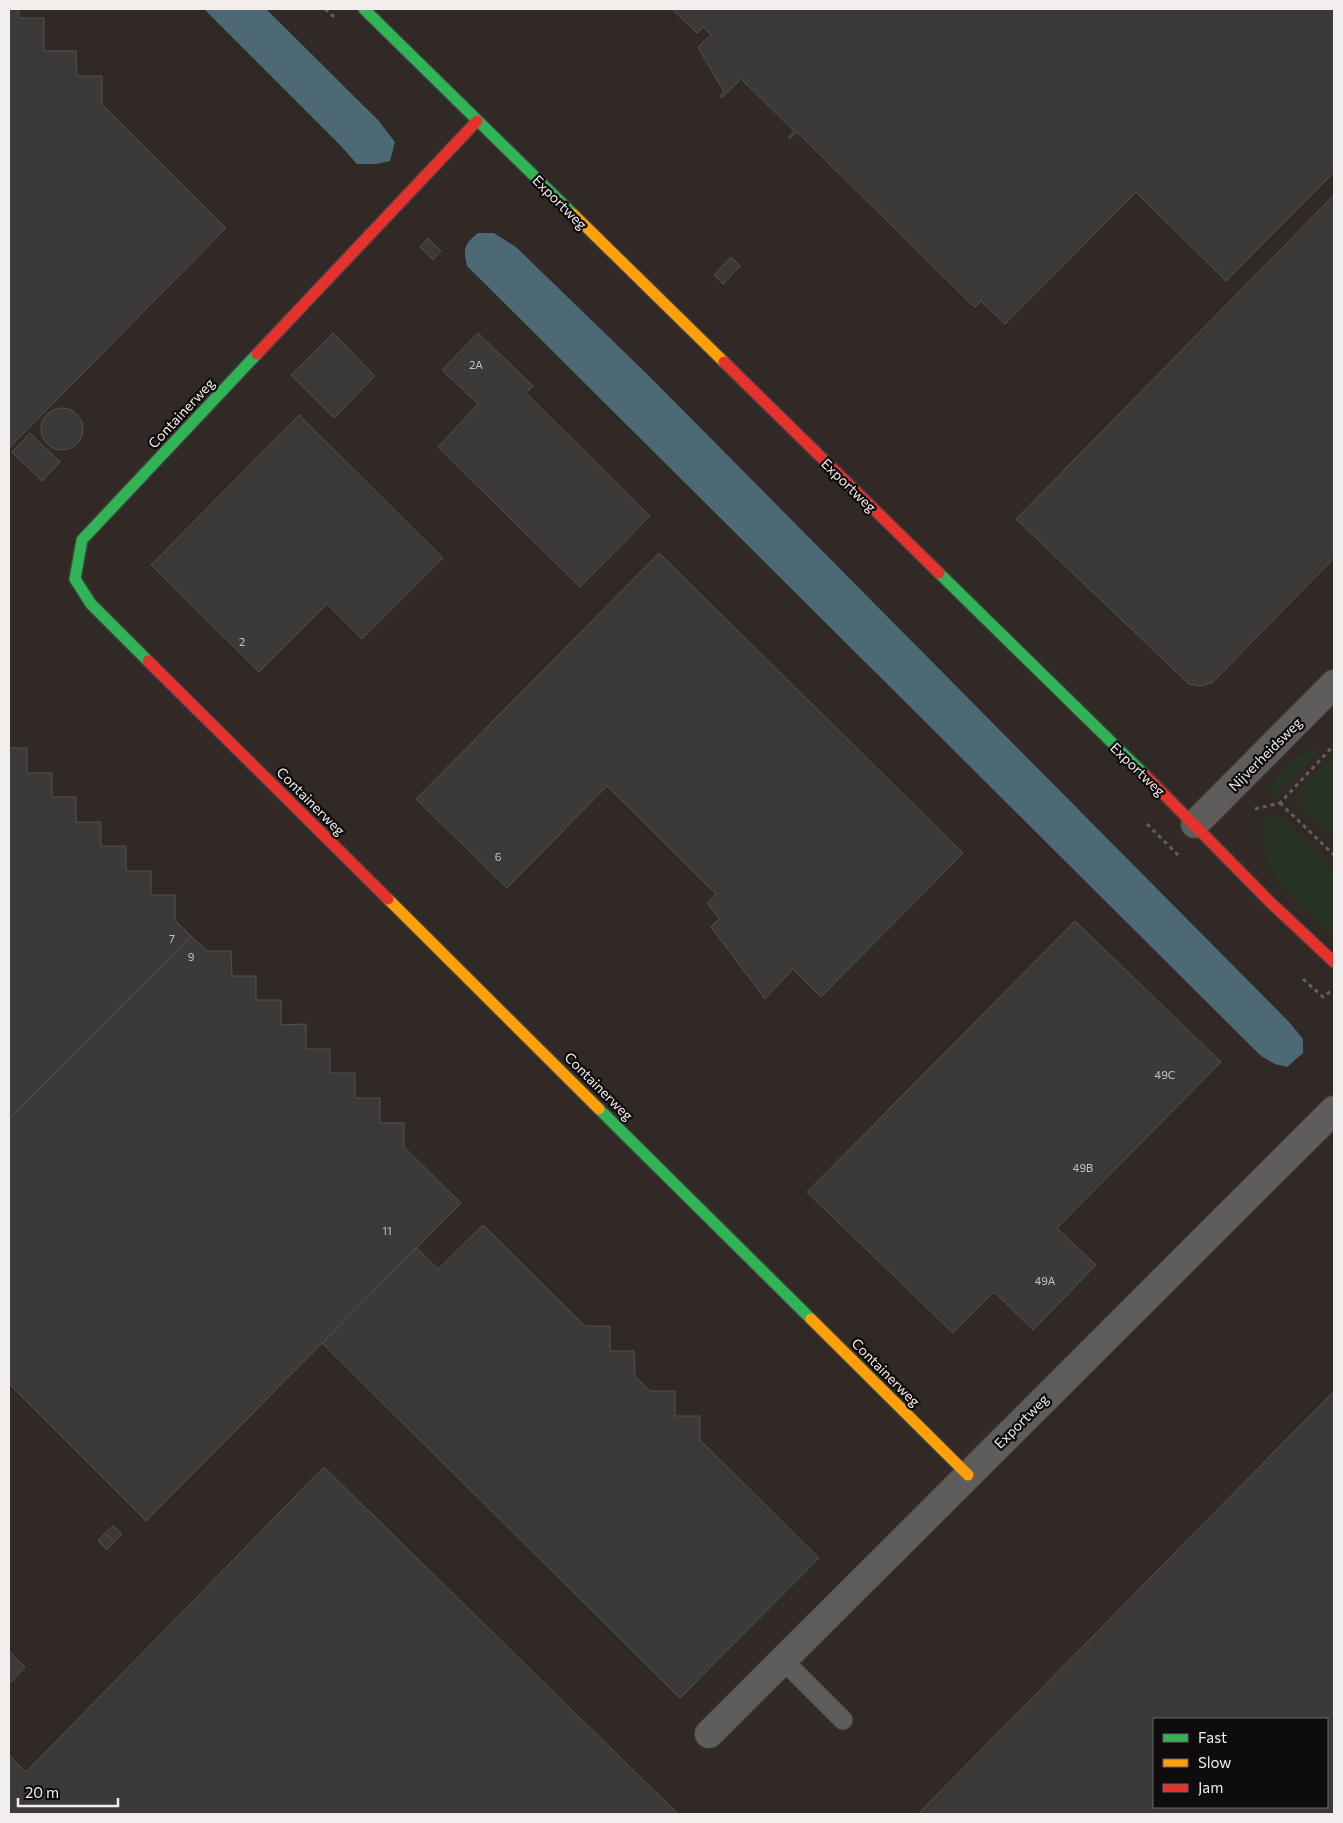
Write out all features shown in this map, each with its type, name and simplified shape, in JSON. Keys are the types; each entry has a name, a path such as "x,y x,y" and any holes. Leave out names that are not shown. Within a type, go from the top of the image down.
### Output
{"street":[{"name":"Exportweg","path":"364,9 1195,824 1270,902 1334,962"},
{"name":"Containerweg","path":"477,120 82,540 75,579 91,604 968,1475"},
{"name":"Nijverheidsweg","path":"1195,824 1334,684"},
{"name":"Exportweg","path":"709,1734 1334,1110"}],"lane":[{"path":"783,1660 843,1720"}],"path":[{"path":"1334,745 1280,803 1334,854"}],"shaded area":[{"path":"9,9 1334,9 1334,1814 9,1814"}],"green space":[{"path":"1311,749 1320,751 1276,795 1269,795 1275,779 1284,767 1296,757"},
{"path":"1334,757 1334,799 1331,803 1334,807 1334,839 1303,808 1302,799 1303,792 1310,779"},
{"path":"1263,816 1283,821 1334,872 1334,937 1284,888 1271,869 1264,850"}],"water":[{"path":"204,9 266,9 378,120 395,142 390,161 376,164 357,164"},
{"path":"478,233 494,233 516,247 649,376 1289,1022 1303,1039 1303,1053 1287,1067 1275,1064 1261,1056 467,266 465,251 467,244"}],"building":[{"path":"9,9 19,9 19,18 44,18 44,51 76,51 77,76 102,76 102,104 226,228 9,448"},
{"path":"672,9 1334,9 1334,172 1226,281 1136,192 1005,324 981,301 975,307 971,304 797,132 790,139 788,137 794,131 741,79 722,98 720,96 724,92 698,47 711,35 703,27 697,33"},
{"path":"1334,195 1334,558 1212,683 1199,686 1189,684 1016,519"},
{"path":"428,238 441,251 433,260 420,247"},
{"path":"731,257 740,266 723,284 714,275"},
{"path":"333,333 375,376 334,418 291,375"},
{"path":"478,333 533,386 526,393 650,516 580,587 438,447 478,404 442,370"},
{"path":"66,408 74,411 80,417 83,429 80,441 74,447 58,450 50,447 44,441 41,425 44,417 50,411"},
{"path":"299,415 443,558 362,639 327,604 259,672 151,565"},
{"path":"30,433 60,462 42,481 12,452"},
{"path":"659,553 963,853 821,997 793,969 765,999 711,927 719,919 707,903 716,894 607,786 507,888 416,799"},
{"path":"9,748 27,748 27,773 52,773 52,797 76,797 76,822 101,822 101,846 126,846 126,871 151,871 151,895 175,895 175,920 191,936 9,1119"},
{"path":"1075,921 1221,1062 1057,1228 1096,1265 1033,1330 994,1292 953,1333 807,1192"},
{"path":"191,936 207,951 231,951 232,976 256,976 256,1000 281,1000 281,1025 306,1024 306,1049 330,1049 330,1073 355,1073 355,1098 380,1098 380,1123 404,1123 404,1147 461,1203 146,1521 9,1384 9,1119"},
{"path":"483,1225 585,1326 610,1326 610,1351 634,1351 635,1376 650,1391 675,1391 675,1416 700,1416 700,1440 819,1558 680,1698 322,1343 417,1248 438,1269"},
{"path":"1334,1391 1334,1814 918,1814"},
{"path":"324,1467 678,1814 9,1814 9,1755 26,1772"},
{"path":"113,1526 122,1534 114,1542 105,1533"},
{"path":"105,1533 114,1542 107,1550 98,1541"},
{"path":"9,1651 25,1667 9,1684"}],"traffic: fast":[{"path":"364,9 573,214"},
{"path":"148,661 91,604 75,579 82,540 257,354"},
{"path":"939,573 1145,775"},
{"path":"599,1109 811,1319"}],"traffic: slow":[{"path":"573,214 724,362"},
{"path":"388,899 599,1109"},
{"path":"811,1319 968,1475"}],"traffic: jam":[{"path":"257,354 477,121"},
{"path":"724,362 939,573"},
{"path":"148,661 388,899"},
{"path":"1145,775 1270,902 1334,962"}]}
